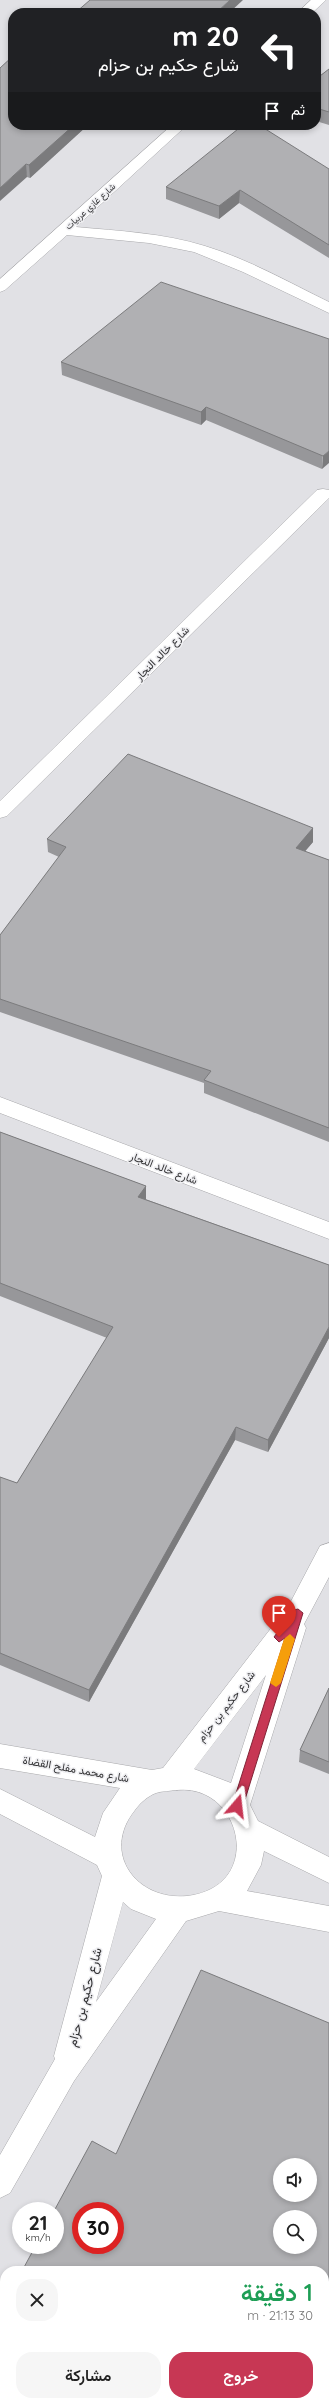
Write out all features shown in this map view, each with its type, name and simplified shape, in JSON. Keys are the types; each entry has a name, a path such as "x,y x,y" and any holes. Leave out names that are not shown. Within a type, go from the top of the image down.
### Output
{"street":[{"path":"309,8 318,0"},
{"name":"شارع غازي عربيات","path":"0,287 174,130"},
{"path":"63,230 153,240 198,249 220,256 329,308"},
{"name":"شارع خالد النجار","path":"0,812 324,494"},
{"name":"شارع خالد النجار","path":"0,1105 329,1231"},
{"name":"شارع حكيم بن حزام","path":"237,1806 298,1613 329,1553"},
{"name":"شارع حكيم بن حزام","path":"161,1781 298,1613"},
{"name":"شارع محمد مفلح القضاة","path":"0,1756 161,1781"},
{"path":"0,1801 112,1866 132,1895 154,1906 178,1910 200,1907 220,1899 236,1885 246,1868 251,1849 249,1830 237,1806 222,1791 202,1782 180,1778 161,1781 131,1794 116,1813 108,1834 112,1866"},
{"path":"249,1830 329,1871"},
{"name":"شارع حكيم بن حزام","path":"64,2071 112,1866"},
{"path":"220,1899 329,1919"},
{"name":"شارع حكيم بن حزام","path":"0,2183 64,2071 178,1910"}],"building":[{"path":"90,0 230,0 221,8 81,8"},
{"path":"8,61 8,130 68,130 29,165 26,164 0,188 0,68"},
{"path":"329,69 329,112 321,110 321,75"},
{"path":"237,130 267,130 329,169 329,245 240,190 219,206 166,187"},
{"path":"161,282 329,339 329,451 323,456 206,407 201,412 61,362"},
{"path":"128,754 313,828 296,848 329,860 329,1128 204,1080 211,1071 0,999 0,935 66,847 47,839"},
{"path":"0,1132 146,1186 138,1197 329,1265 329,1327 268,1440 236,1427 89,1690 0,1653 0,1477 17,1483 113,1327 0,1283"},
{"path":"329,1688 329,1762 300,1750"},
{"path":"201,1970 329,2023 329,2266 25,2266 31,2254 64,2254 64,2202 59,2202 92,2141 116,2154"}],"slow traffic":[{"path":"276,1683 290,1639"}],"route":[{"path":"237,1806 298,1613 279,1637"}]}
